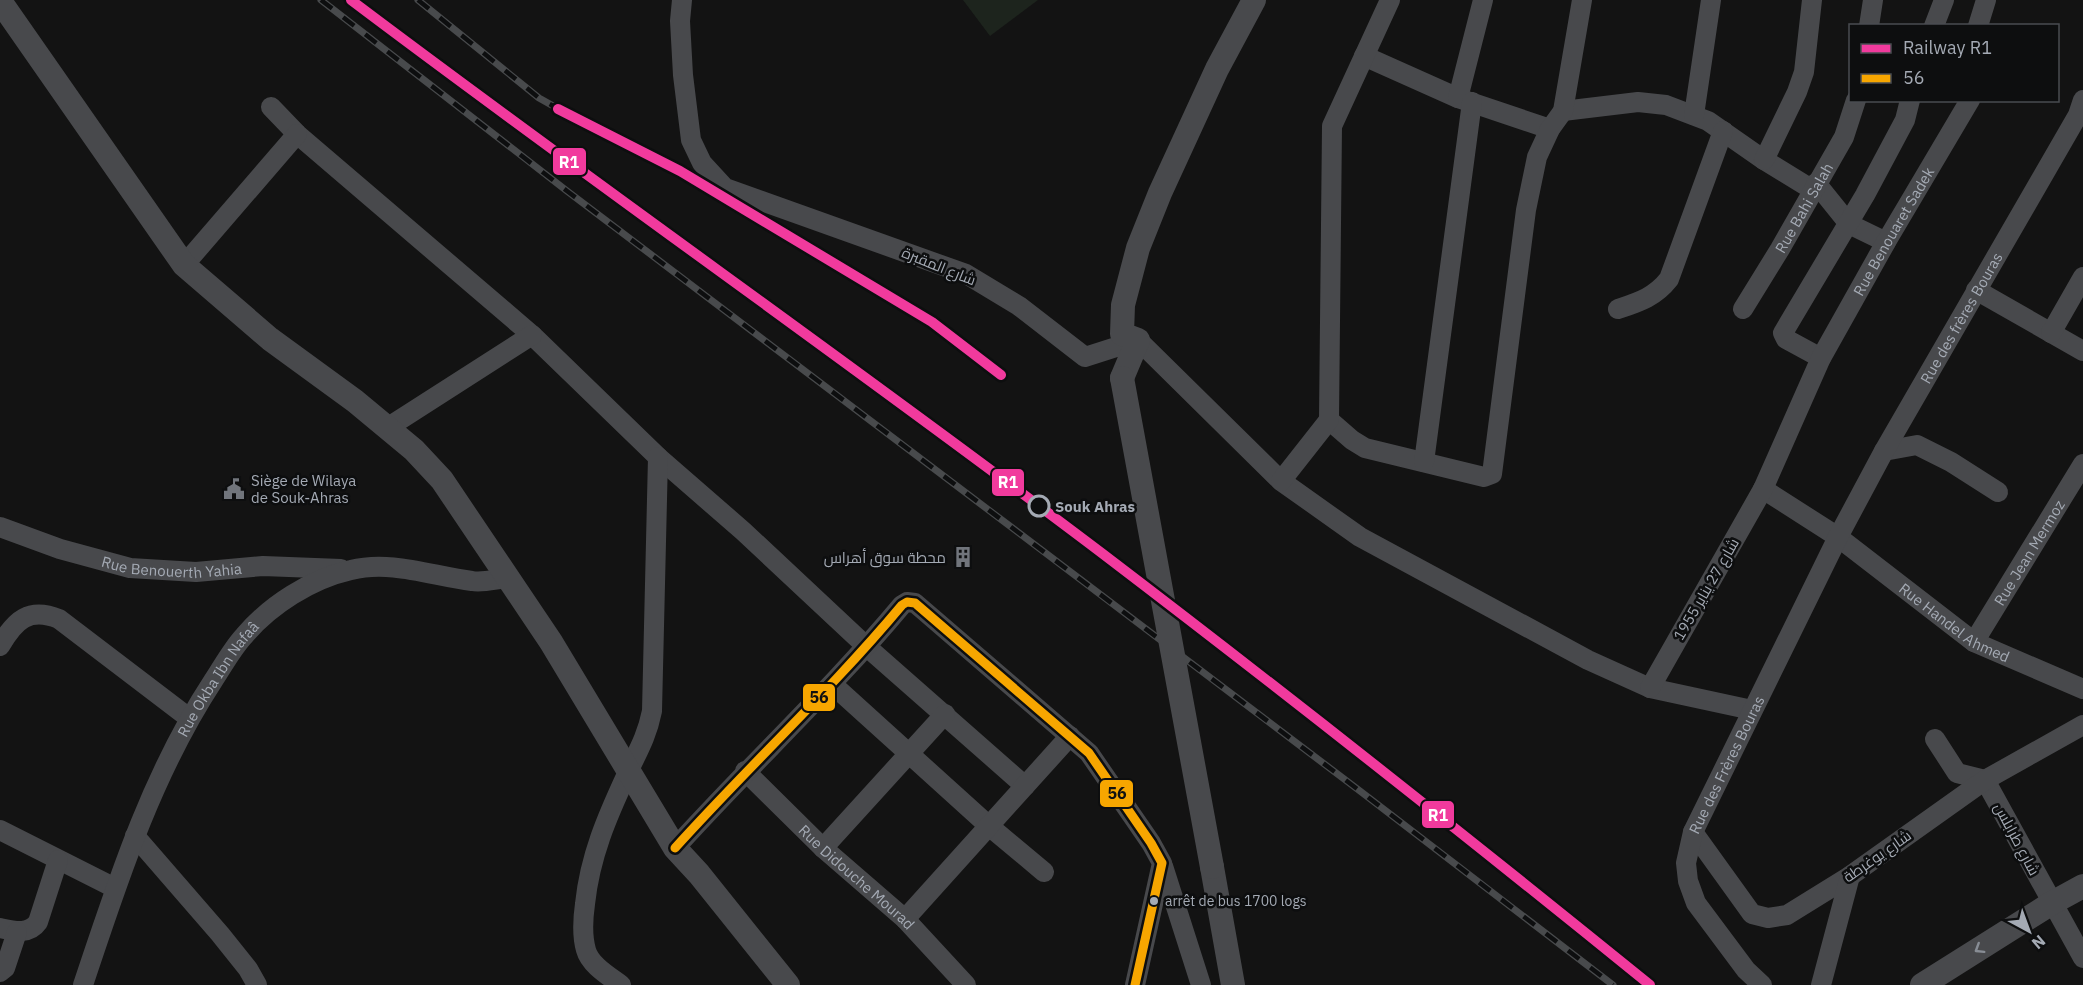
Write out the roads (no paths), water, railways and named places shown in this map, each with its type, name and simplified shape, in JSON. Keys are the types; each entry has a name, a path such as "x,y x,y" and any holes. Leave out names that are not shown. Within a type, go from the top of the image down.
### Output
{"street":[{"name":"شارع المقبرة","path":"682,0 680,21 682,63 691,141 702,163 724,188 966,274 1019,306 1085,357 1138,340"},
{"path":"1254,0 1217,69 1160,193 1138,248 1122,305 1122,334 1138,340 1281,480 1360,537 1588,660 1650,688 1752,710"},
{"path":"1281,480 1329,420 1332,126 1390,0"},
{"path":"1424,462 1465,100 1483,0"},
{"path":"1329,420 1365,448 1484,477 1493,472 1526,210 1538,157 1550,129 1563,111 1582,0"},
{"path":"1694,115 1711,0"},
{"path":"1764,160 1797,92 1804,72 1812,0"},
{"path":"1869,24 1874,0"},
{"path":"1935,24 1941,0"},
{"path":"1979,24 1986,0"},
{"path":"0,1 184,265 270,339 355,401 414,450 442,480 551,642 675,848 699,874 788,985"},
{"path":"1364,56 1465,100 1550,129"},
{"path":"1563,111 1638,102 1666,105 1694,115 1723,131 1764,160 1815,187 1848,224 1886,242"},
{"name":"Rue Bahi Salah","path":"1743,309 1844,137 1855,102"},
{"path":"1820,361 1786,339 1783,333 1848,224 1905,120 1910,102"},
{"name":"Rue Benouaret Sadek","path":"1763,489 1820,361 1886,242 1969,102"},
{"path":"271,107 297,134 532,335 658,457 1025,786"},
{"name":"Rue des frères Bouras","path":"1838,537 1976,290 2081,112"},
{"path":"1618,309 1646,300 1662,288 1669,279 1723,131"},
{"path":"184,265 297,134"},
{"path":"2051,333 2083,277"},
{"path":"1976,290 2083,351"},
{"path":"387,428 532,335"},
{"path":"1138,340 1122,378 1233,985"},
{"path":"1884,451 1917,445 1951,462 1998,492"},
{"path":"621,985 590,958 586,950 584,915 587,880 598,840 643,744 652,711 658,457"},
{"name":"Rue Jean Mermoz","path":"1974,642 2083,464"},
{"name":"Rue Handel Ahmed","path":"1763,489 1838,537 1974,642 2083,689"},
{"name":"شارع 27 يناير 1955","path":"1650,688 1763,489"},
{"name":"Rue Benouerth Yahia","path":"0,527 60,549 130,568 196,572 262,566 351,570"},
{"name":"Rue des Frères Bouras","path":"1762,985 1746,970 1696,903 1688,881 1686,863 1693,832 1838,537"},
{"name":"Rue Okba Ibn Nafaâ","path":"83,985 115,888 170,755 189,718 243,637 260,619 314,583 351,570 381,566 474,582 508,578"},
{"path":"675,848 745,771 832,684 902,605 908,602 915,603 1089,753 1151,843 1162,863 1201,985"},
{"path":"0,646 19,621 32,614 46,614 59,620 189,718"},
{"path":"832,684 911,753 989,826 1044,872"},
{"path":"823,848 945,714"},
{"name":"شارع يوغرطة","path":"1693,832 1752,914 1768,918 1787,915 1850,876 1985,780 2083,725"},
{"path":"904,919 1070,736"},
{"path":"1935,739 1957,773 1985,780"},
{"name":"Rue Didouche Mourad","path":"745,771 823,848 904,919 966,985"},
{"name":"شارع طرابلس","path":"1985,780 2083,958"},
{"path":"0,830 115,888"},
{"path":"135,836 220,934 258,985"},
{"path":"0,972 5,968 9,930 30,930 38,922 58,860"},
{"path":"1136,985 1162,863"},
{"path":"1821,985 1850,876"},
{"path":"1922,985 2083,886"}],"railway":[{"path":"321,0 567,191 1613,985"},
{"path":"351,0 1103,554 1241,660 1650,985"},
{"path":"418,0 539,98 603,134 680,171 774,227 932,322 1001,375"}],"rail line":[{"name":"R1","path":"351,0 1103,554 1241,660 1650,985"},
{"name":"R1","path":"558,109 680,171 932,322 1001,375"}],"place":[{"name":"Siège de Wilaya de Souk-Ahras","path":"234,489"},
{"name":"Souk Ahras","path":"1039,506"},
{"name":"محطة سوق أهراس","path":"963,557"},
{"name":"arrêt de bus 1700 logs","path":"1154,901"}]}
